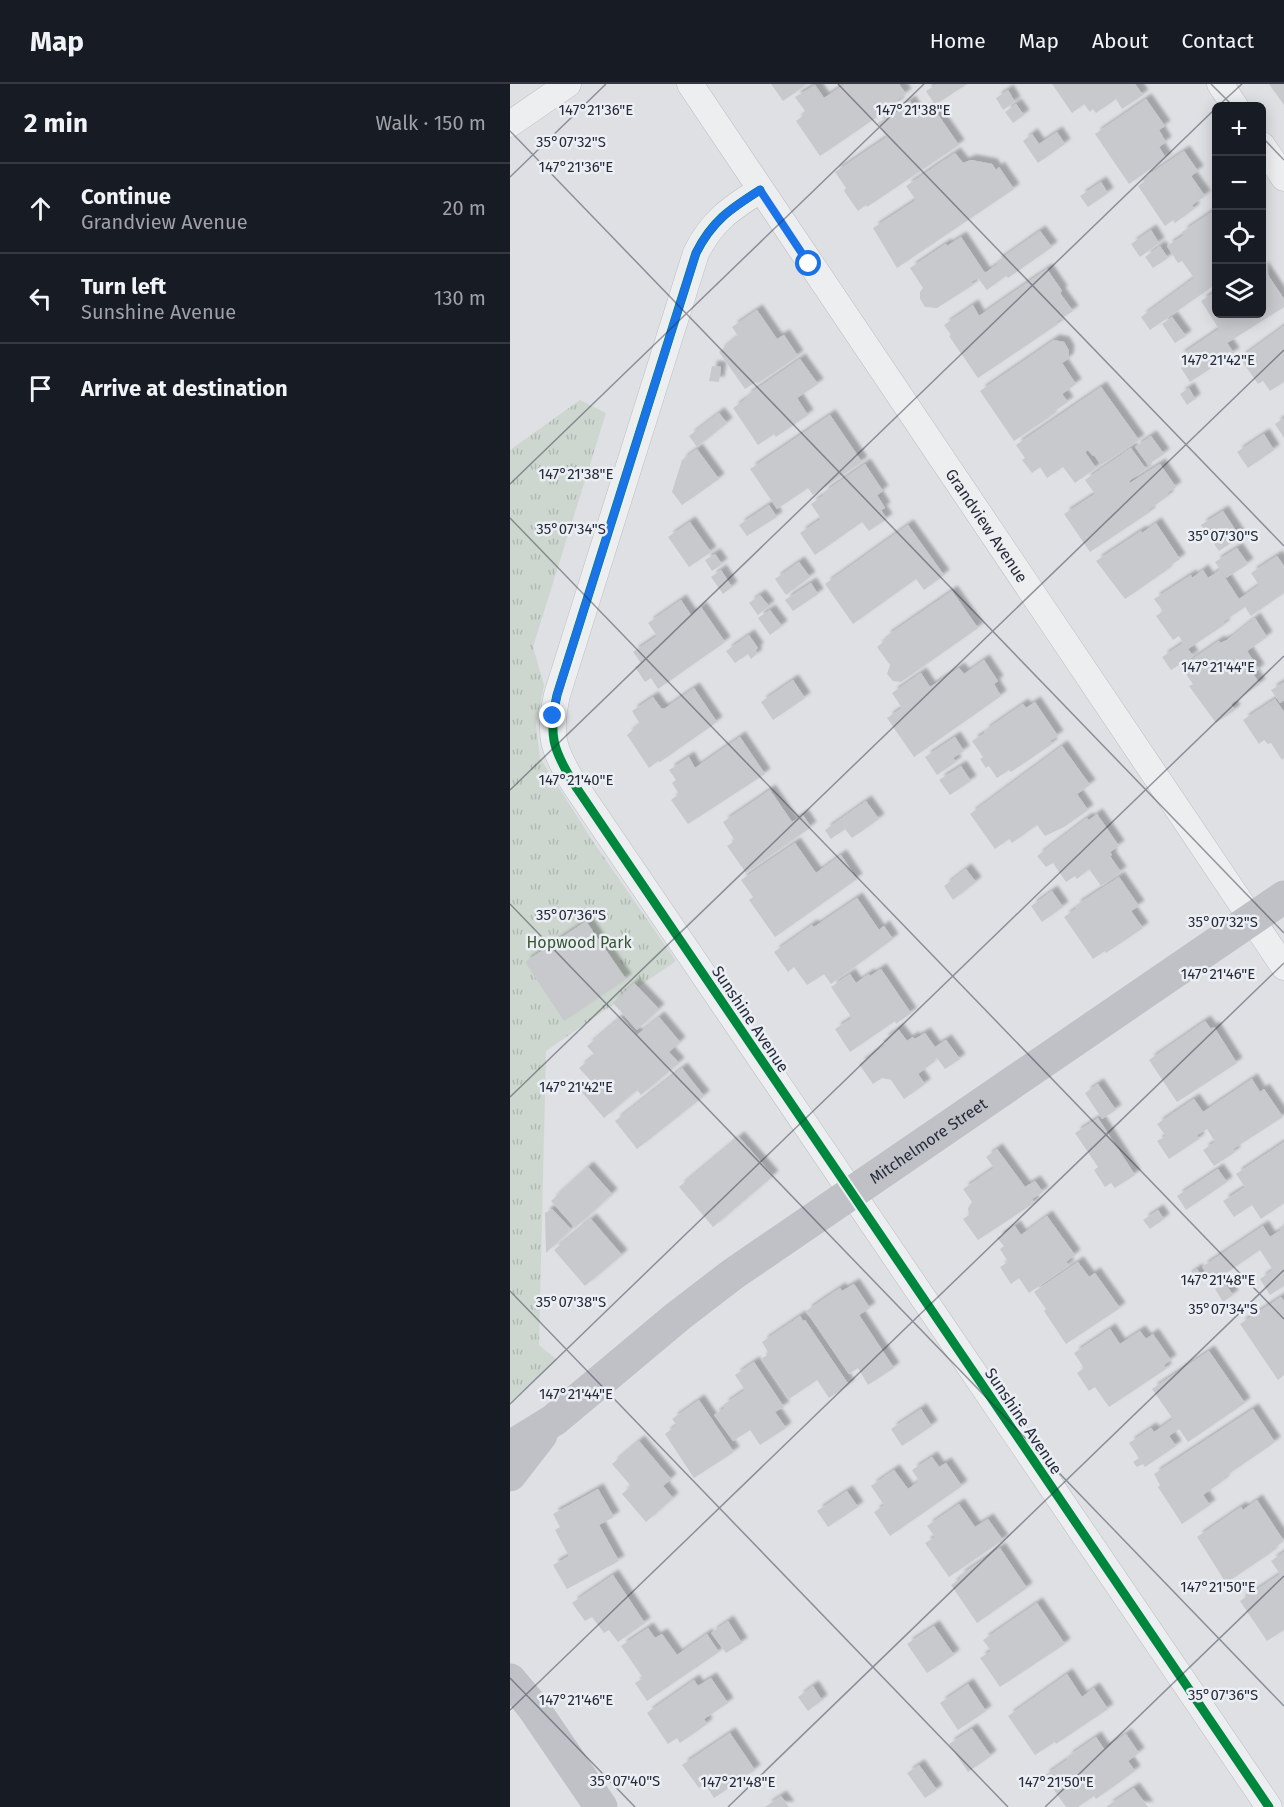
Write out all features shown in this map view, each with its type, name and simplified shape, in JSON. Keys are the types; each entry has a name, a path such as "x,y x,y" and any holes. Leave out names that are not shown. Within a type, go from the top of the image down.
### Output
{"street":[{"path":"510,124 568,84"},
{"name":"Grandview Avenue","path":"690,84 1284,967"},
{"path":"1220,84 1232,102"},
{"path":"1266,151 1284,178"},
{"name":"Sunshine Avenue","path":"760,190 717,220 696,253 557,695 552,738 561,762 574,784 1269,1807"},
{"name":"Mitchelmore Street","path":"510,1447 554,1420 677,1317 733,1274 1284,897"},
{"name":"Mitchelmore Street","path":"510,1475 554,1420"},
{"path":"510,1654 532,1706"},
{"path":"510,1680 532,1706 601,1807"}],"green space":[{"name":"Hopwood Park","path":"580,400 606,413 533,647 544,685 536,725 540,758 596,846 676,961 546,1051 539,1345 557,1360 510,1402 510,450"}],"building":[{"path":"771,84 807,84 783,101"},
{"path":"845,84 899,84 906,94 897,100 899,102 820,156 796,121 804,115 802,113 805,111 795,97 815,85 824,98"},
{"path":"937,84 967,84 935,105 926,91"},
{"path":"1052,84 1135,84 1143,95 1122,109 1116,99 1096,113 1093,109 1090,112 1084,104 1072,113"},
{"path":"1269,84 1284,84 1284,105"},
{"path":"1008,90 1015,102 1003,110 996,98"},
{"path":"1146,99 1165,126 1159,130 1166,142 1159,147 1166,158 1129,184 1095,134"},
{"path":"910,101 919,115 932,106 959,145 858,211 844,191 846,188 835,172 887,137 878,123"},
{"path":"1016,104 1024,115 1013,123 1005,112"},
{"path":"1057,132 1065,144 1038,163 1023,141 1032,134 1039,144"},
{"path":"1184,151 1198,171 1191,176 1205,196 1192,205 1194,209 1175,223 1173,220 1165,226 1138,186 1146,180 1144,178"},
{"path":"955,153 963,163 971,160 992,164 996,170 999,167 1014,189 897,268 873,228 916,200 906,186"},
{"path":"1101,182 1108,193 1088,207 1080,196"},
{"path":"1212,212 1212,287 1150,330 1141,317 1194,278 1182,261 1178,263 1167,246 1184,235 1182,232"},
{"path":"1151,230 1159,243 1140,257 1131,244"},
{"path":"1040,231 1052,247 987,290 978,278 971,282 973,285 937,308 925,307 920,299 920,292 923,288 910,268 946,244 947,246 961,237 985,273 998,264 996,262"},
{"path":"1160,246 1168,258 1153,268 1145,257"},
{"path":"1047,269 1073,311 1056,322 1058,324 978,378 944,325 973,305 979,316"},
{"path":"1266,272 1284,299 1284,307 1227,343 1234,353 1190,382 1181,368 1185,365 1179,356 1219,329 1201,301 1212,294 1212,318 1266,318"},
{"path":"757,310 777,339 784,335 798,356 757,384 756,382 745,389 719,352 738,336 732,327"},
{"path":"1172,317 1186,336 1175,343 1162,324"},
{"path":"1284,326 1284,382 1270,391 1263,381 1258,384 1240,358"},
{"path":"1054,340 1064,342 1069,351 1068,359 1062,363 1076,384 1062,394 1068,402 1014,441 980,391"},
{"path":"800,359 818,384 797,398 808,415 776,437 774,434 758,445 733,408 747,398 746,396"},
{"path":"712,366 721,367 719,382 709,381"},
{"path":"1101,387 1139,440 1101,465 1088,450 1085,452 1096,468 1075,483 1063,467 1047,478 1040,467 1032,473 1022,460 1025,458 1016,445"},
{"path":"1189,388 1195,399 1187,405 1180,394"},
{"path":"719,413 727,423 697,447 689,436"},
{"path":"830,415 862,462 813,495 808,488 777,509 750,469"},
{"path":"1284,418 1284,438 1275,424"},
{"path":"1264,434 1274,450 1248,468 1237,452"},
{"path":"1151,436 1164,454 1148,465 1135,447"},
{"path":"1131,448 1146,469 1129,481 1130,483 1160,464 1176,487 1167,493 1168,496 1148,510 1150,512 1090,552 1064,514 1095,494 1085,480"},
{"path":"697,449 719,479 682,505 672,492 682,460"},
{"path":"865,464 883,491 877,495 885,508 881,510 887,519 869,531 862,522 815,555 800,533 821,519 811,504"},
{"path":"769,505 777,517 747,536 739,525"},
{"path":"1223,511 1240,537 1219,551 1201,525"},
{"path":"690,522 711,552 689,567 668,537"},
{"path":"1156,523 1180,559 1125,599 1096,561"},
{"path":"908,525 944,575 924,590 916,579 853,624 825,584"},
{"path":"1237,548 1248,564 1226,578 1215,562"},
{"path":"715,554 722,564 712,571 705,560"},
{"path":"1277,556 1284,566 1284,593 1251,616 1245,607 1223,622 1224,625 1188,649 1193,656 1171,670 1162,657 1183,643 1179,636 1173,640 1156,616 1163,611 1154,599 1191,575 1192,578 1203,570 1208,578 1220,570 1239,599 1259,585 1251,573"},
{"path":"799,562 810,577 786,595 775,579"},
{"path":"721,570 732,587 723,594 711,577"},
{"path":"811,583 818,594 793,611 785,600"},
{"path":"952,591 978,628 901,682 893,681 887,674 890,665 877,647 887,639 885,637"},
{"path":"760,595 769,606 758,615 749,603"},
{"path":"681,600 691,615 701,607 725,642 658,689 651,678 645,682 635,667 641,663 633,652 657,636 648,623"},
{"path":"770,610 782,626 770,635 758,618"},
{"path":"1255,618 1267,637 1247,651 1259,669 1253,674 1260,684 1231,704 1235,710 1216,723 1189,686 1193,684 1181,667 1219,641 1220,643 1227,640"},
{"path":"749,635 758,648 755,651 757,654 751,659 748,654 735,663 726,651"},
{"path":"984,660 998,681 994,684 1001,696 914,757 887,718 902,708 892,693 921,673 930,687 959,668 964,674"},
{"path":"793,680 805,698 773,720 761,702"},
{"path":"1284,682 1284,700 1280,703 1271,690"},
{"path":"694,688 717,722 649,768 627,735 640,724 632,711 653,697 664,709"},
{"path":"1275,699 1284,712 1284,758 1282,760 1271,743 1268,744 1264,740 1259,744 1243,720"},
{"path":"1035,702 1058,736 1050,741 1052,744 1011,772 1009,770 997,778 989,766 986,768 980,759 983,757 972,741 1023,704 1026,708"},
{"path":"740,737 765,774 688,824 671,800 679,794 672,783 676,780 669,770 689,757 695,768"},
{"path":"955,737 964,751 953,758 956,762 937,775 925,757"},
{"path":"1062,746 1090,785 1077,794 1088,810 1064,827 1045,836 1037,825 1012,843 1009,839 995,849 970,814"},
{"path":"961,766 971,781 950,795 939,780"},
{"path":"770,790 792,822 803,815 811,827 746,873 727,846 735,841 723,822"},
{"path":"866,801 879,819 852,838 845,829 831,839 825,830"},
{"path":"1097,814 1119,846 1110,852 1112,855 1110,856 1121,872 1101,886 1089,869 1077,879 1075,876 1066,882 1053,863 1046,867 1037,856 1087,818 1089,820"},
{"path":"795,843 816,873 841,855 857,879 775,937 749,900 753,897 741,880"},
{"path":"966,869 976,882 953,900 944,886"},
{"path":"1119,877 1139,906 1131,911 1143,928 1093,959 1064,917 1077,908 1075,906"},
{"path":"1052,891 1063,907 1042,922 1031,906"},
{"path":"857,898 879,930 884,926 893,939 831,984 824,974 807,985 794,967 788,972 774,952 812,925 814,927"},
{"path":"586,921 626,979 564,1021 525,962"},
{"path":"881,969 911,1013 896,1024 895,1021 850,1052 835,1029 852,1018 831,987 850,974 856,983"},
{"path":"634,983 659,1009 637,1030 613,1003"},
{"path":"621,1017 637,1035 659,1017 680,1042 669,1052 679,1063 641,1095 637,1090 604,1118 581,1091 592,1082 579,1068 595,1055 587,1046"},
{"path":"1205,1021 1211,1029 1214,1027 1237,1063 1177,1102 1149,1060"},
{"path":"898,1029 907,1041 925,1033 935,1047 946,1040 960,1059 945,1069 937,1058 930,1062 931,1064 918,1074 925,1084 904,1099 891,1080 882,1078 873,1084 859,1064 886,1045 883,1040"},
{"path":"682,1068 704,1096 637,1149 615,1121"},
{"path":"1252,1079 1260,1092 1264,1089 1283,1117 1233,1149 1235,1152 1214,1166 1203,1150 1215,1142 1207,1129 1197,1135 1199,1139 1169,1159 1157,1141 1166,1136 1157,1124 1194,1099 1203,1112"},
{"path":"1098,1084 1116,1110 1102,1119 1085,1093"},
{"path":"1098,1118 1135,1175 1115,1188 1111,1183 1105,1187 1094,1170 1098,1167 1075,1133"},
{"path":"739,1137 773,1176 713,1227 679,1187"},
{"path":"1284,1142 1284,1203 1261,1219 1252,1205 1234,1217 1223,1201 1245,1187 1236,1174"},
{"path":"997,1149 1025,1187 1035,1181 1043,1192 1032,1199 1034,1203 978,1240 963,1219 969,1215 968,1208 972,1202 963,1189 994,1168 986,1157"},
{"path":"588,1167 612,1194 575,1228 551,1201"},
{"path":"1218,1169 1227,1182 1186,1210 1177,1196"},
{"path":"552,1209 571,1229 546,1253 545,1213"},
{"path":"1158,1210 1164,1219 1150,1229 1143,1220"},
{"path":"1047,1216 1075,1255 1066,1262 1069,1265 1029,1293 1019,1278 1011,1284 1000,1267 1008,1262 1000,1249 1004,1246 997,1238 1015,1226 1021,1235"},
{"path":"591,1219 622,1255 585,1286 554,1250"},
{"path":"1284,1225 1284,1286 1270,1295 1260,1279 1273,1270 1260,1250 1213,1282 1202,1267 1263,1226 1270,1237 1281,1230 1279,1228"},
{"path":"1078,1262 1089,1277 1095,1273 1120,1308 1066,1344 1034,1292"},
{"path":"1197,1269 1204,1279 1193,1287 1186,1277"},
{"path":"1225,1283 1233,1295 1223,1302 1215,1289"},
{"path":"854,1284 870,1308 859,1315 894,1368 868,1385 858,1368 849,1374 806,1311 840,1288 842,1291"},
{"path":"1281,1297 1284,1301 1284,1375 1278,1380 1240,1324"},
{"path":"800,1316 849,1385 829,1398 817,1380 789,1399 761,1359 769,1354 762,1342"},
{"path":"1110,1329 1120,1344 1140,1331 1146,1339 1153,1334 1171,1360 1164,1365 1166,1369 1109,1407 1095,1387 1089,1391 1077,1373 1084,1368 1074,1353"},
{"path":"1209,1351 1245,1403 1188,1442 1179,1429 1169,1436 1176,1446 1145,1467 1143,1464 1137,1467 1133,1462 1139,1458 1129,1443 1151,1428 1154,1432 1173,1419 1152,1389"},
{"path":"754,1362 784,1407 775,1412 786,1428 760,1445 750,1430 733,1441 714,1415 725,1408 723,1405 745,1390 735,1375"},
{"path":"699,1400 734,1452 694,1478 665,1434 677,1425 672,1419"},
{"path":"921,1409 932,1426 902,1446 891,1429"},
{"path":"1253,1409 1275,1442 1223,1478 1224,1480 1203,1495 1210,1505 1182,1524 1158,1487 1160,1485 1154,1474"},
{"path":"639,1441 671,1479 663,1486 673,1498 646,1522 622,1494 631,1486 612,1464"},
{"path":"932,1457 939,1467 946,1463 962,1486 890,1536 874,1512 884,1505 871,1486 894,1470 908,1489 919,1481 912,1470"},
{"path":"598,1489 614,1517 599,1525 619,1561 567,1589 553,1565 569,1556 555,1530 560,1527 553,1514"},
{"path":"847,1491 858,1507 828,1527 817,1511"},
{"path":"1257,1500 1284,1541 1271,1550 1272,1552 1226,1583 1197,1537 1241,1507 1243,1510"},
{"path":"959,1504 975,1527 988,1519 1003,1540 949,1577 925,1543 935,1537 927,1526"},
{"path":"1000,1548 1027,1588 977,1623 951,1585 961,1578 959,1576"},
{"path":"1284,1552 1284,1630 1267,1641 1240,1601 1280,1574 1271,1561"},
{"path":"613,1575 645,1623 618,1642 609,1630 604,1633 592,1617 585,1621 572,1603"},
{"path":"1037,1603 1065,1644 1000,1687 980,1658 991,1651 983,1640"},
{"path":"728,1621 742,1643 726,1653 711,1633"},
{"path":"934,1626 954,1655 927,1673 907,1644"},
{"path":"648,1628 655,1638 662,1634 677,1655 707,1634 719,1652 647,1701 635,1683 643,1678 621,1646"},
{"path":"1067,1674 1082,1697 1094,1688 1108,1709 1056,1744 1055,1742 1035,1755 1008,1716"},
{"path":"711,1678 728,1703 704,1719 707,1724 680,1743 677,1738 668,1744 647,1713 694,1680 698,1686"},
{"path":"968,1684 986,1711 958,1730 940,1703"},
{"path":"813,1686 822,1700 808,1711 798,1697"},
{"path":"972,1729 991,1756 968,1772 949,1744"},
{"path":"730,1733 755,1770 714,1798 705,1784 699,1788 682,1765"},
{"path":"1126,1734 1139,1753 1128,1761 1135,1771 1096,1799 1094,1796 1078,1807 1066,1807 1044,1776 1096,1737 1104,1749"},
{"path":"919,1765 937,1790 925,1798 907,1773"},
{"path":"1134,1788 1148,1807 1106,1807"},
{"path":"781,1796 789,1807 765,1807"}],"cycle path":[{"path":"760,190 715,224 696,253 557,695 553,721 554,742 561,761 574,784 1269,1807"}],"route":[{"path":"553,716 557,695 696,253 705,236 717,220 730,209 760,190 809,264"}]}
